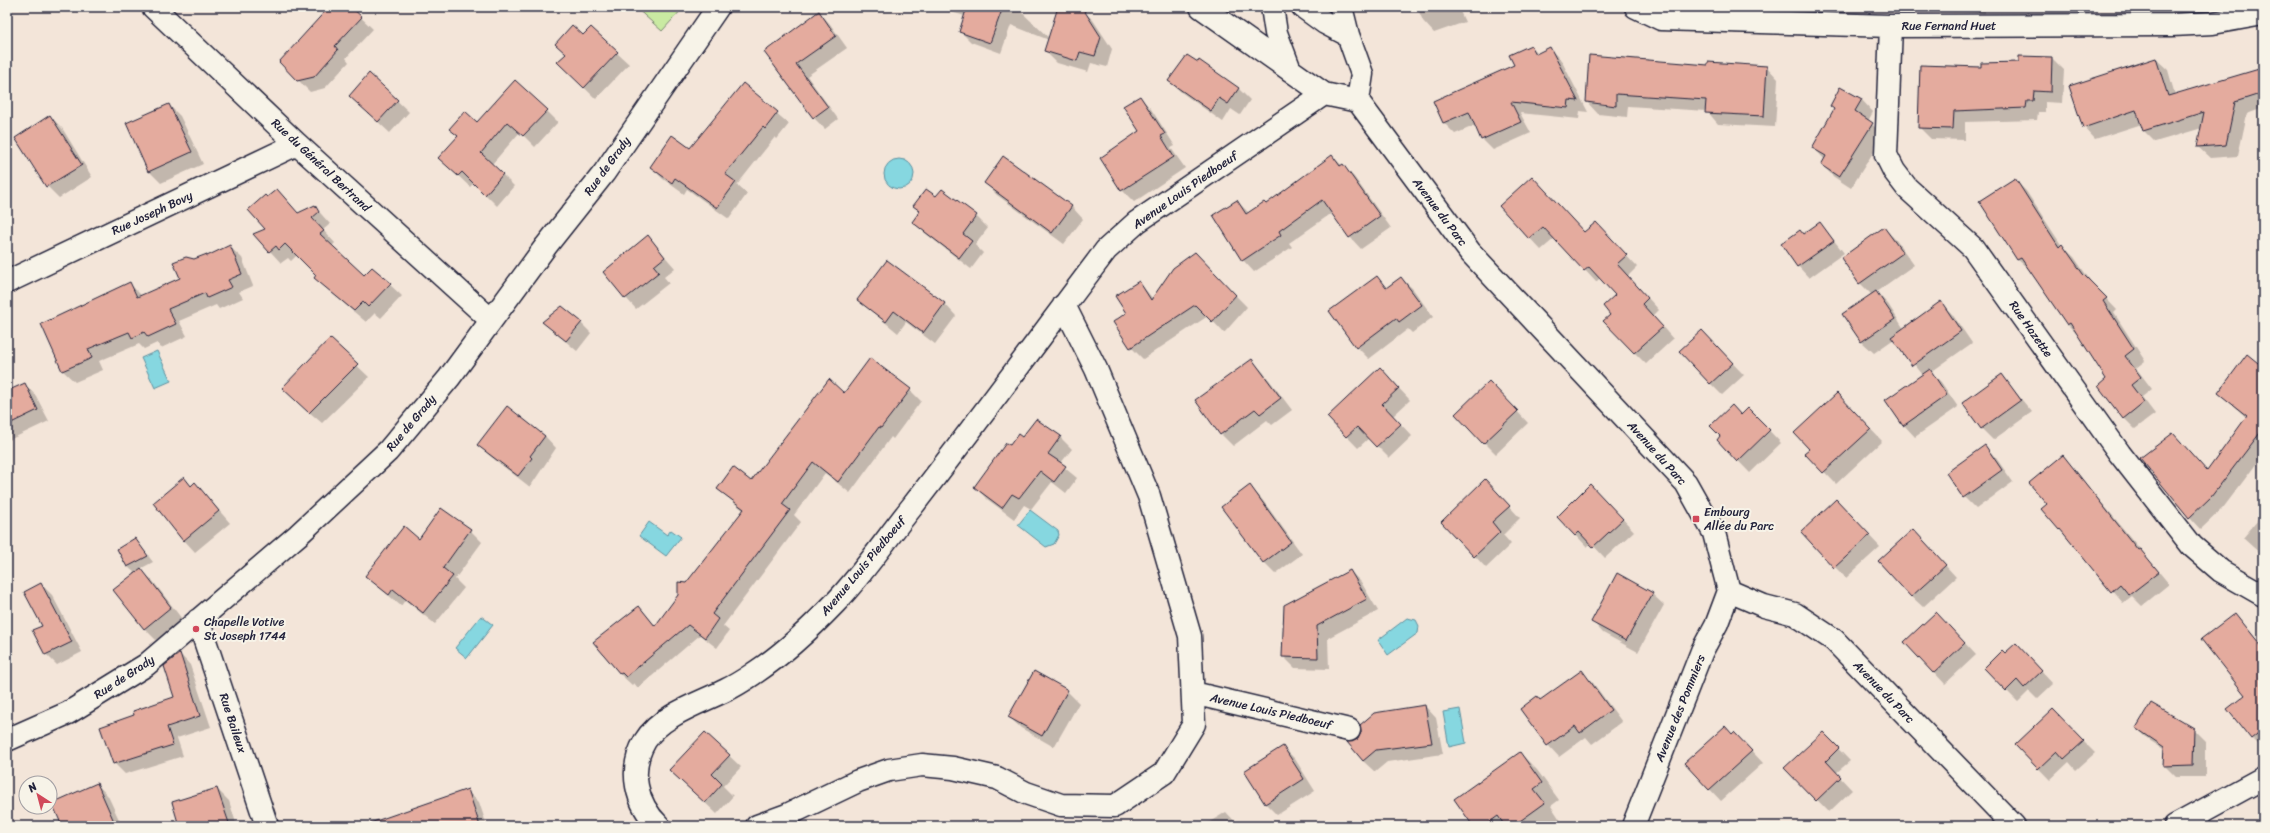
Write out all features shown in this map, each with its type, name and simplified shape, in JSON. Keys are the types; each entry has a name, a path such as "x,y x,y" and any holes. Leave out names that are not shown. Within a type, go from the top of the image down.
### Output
{"street":[{"name":"Rue du Général Bertrand","path":"153,7 297,144 491,320"},
{"name":"Rue de Grady","path":"7,740 68,713 146,666 298,535 388,451 449,378 546,246 604,173 718,7"},
{"path":"1201,7 1324,94 1358,101 1362,74 1348,35 1341,7"},
{"path":"1272,7 1276,33 1290,70"},
{"path":"1303,7 1325,23 1348,35"},
{"name":"Rue Fernand Huet","path":"1636,7 1662,19 1891,26 2214,23 2263,14"},
{"name":"Rue Hazette","path":"1891,26 1886,155 1894,170 1907,188 1973,248 2120,454 2192,546 2221,571 2263,595"},
{"name":"Avenue Louis Piedboeuf","path":"659,826 652,819 640,800 636,782 637,760 646,740 664,722 729,689 757,671 797,641 837,601 928,486 1106,250 1137,222 1324,94"},
{"name":"Avenue du Parc","path":"1358,101 1470,252 1686,483 1714,533 1729,591 1764,606 1795,614 1834,640 2014,826"},
{"name":"Rue Joseph Bovy","path":"7,282 297,144"},
{"name":"Avenue Louis Piedboeuf","path":"757,826 787,815 858,781 890,770 922,765 953,768 996,778 1026,793 1061,805 1115,806 1164,773 1194,724 1190,636 1149,496 1096,369 1064,305"},
{"name":"Avenue des Pommiers","path":"1633,826 1702,651 1717,623 1729,591"},
{"name":"Rue Baileux","path":"198,620 267,826"},
{"name":"Avenue Louis Piedboeuf","path":"1193,693 1349,730"},
{"path":"2175,826 2263,778"}],"green space":[{"path":"635,7 684,7 662,31"}],"water":[{"path":"899,159 905,160 913,168 913,180 905,188 899,189 893,188 885,180 884,174 885,168 893,160"},
{"path":"157,351 171,381 155,388 141,358"},
{"path":"1030,510 1058,531 1059,535 1054,544 1046,547 1018,525"},
{"path":"649,522 667,535 671,530 681,537 666,556 639,536"},
{"path":"481,616 493,625 467,658 455,648"},
{"path":"1407,618 1416,620 1419,626 1418,633 1388,655 1378,640"},
{"path":"1460,709 1466,743 1449,747 1443,712"}],"building":[{"path":"329,7 351,7 362,17 335,46 338,50 314,77 297,81 279,62"},
{"path":"967,7 1003,7 990,43 959,32"},
{"path":"1058,7 1082,7 1101,37 1095,56 1080,52 1077,61 1044,51"},
{"path":"819,11 836,36 796,64 828,107 813,118 764,52"},
{"path":"572,25 583,35 591,27 618,52 584,88 557,62 566,54 555,44"},
{"path":"1531,45 1536,54 1550,47 1578,101 1569,100 1568,108 1511,102 1521,122 1481,140 1469,112 1443,123 1433,101 1514,65 1509,55"},
{"path":"1187,55 1198,62 1199,60 1239,88 1228,104 1219,98 1211,111 1168,81"},
{"path":"1589,55 1708,65 1708,62 1767,66 1764,116 1705,113 1706,100 1616,94 1616,106 1586,102"},
{"path":"2019,56 2052,57 2051,92 2034,91 2033,101 2027,101 2026,108 1954,111 1953,129 1918,128 1920,65 1981,67 1981,63 2019,62"},
{"path":"2156,58 2168,96 2259,69 2263,82 2263,93 2235,102 2226,145 2197,147 2204,112 2143,131 2136,110 2083,128 2069,86"},
{"path":"369,73 398,100 378,122 349,96"},
{"path":"515,80 548,110 523,136 507,122 481,153 503,174 485,195 462,172 458,176 438,158 458,136 449,129 465,111 477,122"},
{"path":"743,83 778,112 765,129 763,127 725,174 736,182 717,208 675,178 672,183 650,167 672,135 690,148"},
{"path":"1840,87 1862,99 1855,111 1873,123 1839,177 1821,165 1826,156 1812,148 1834,109 1830,106"},
{"path":"1140,96 1165,134 1161,136 1174,157 1121,191 1100,158 1139,131 1123,106"},
{"path":"169,104 192,152 148,172 126,123"},
{"path":"50,115 82,165 46,187 15,138"},
{"path":"1332,155 1340,166 1343,164 1380,216 1349,238 1322,200 1279,231 1281,235 1242,261 1213,215 1237,200 1246,214 1264,202 1266,204"},
{"path":"1003,156 1072,206 1052,233 984,183"},
{"path":"1532,176 1584,232 1596,222 1627,255 1617,264 1648,298 1642,304 1663,327 1634,353 1603,321 1610,315 1603,306 1615,295 1589,267 1584,271 1543,227 1529,239 1499,206"},
{"path":"2015,178 2059,247 2062,244 2083,274 2107,298 2103,301 2134,349 2125,356 2141,377 2131,385 2144,402 2123,419 2098,386 2106,379 2070,323 2067,325 2021,258 2017,260 1979,201"},
{"path":"277,189 298,213 315,205 319,212 312,218 324,231 320,234 364,275 372,267 391,283 368,307 363,302 354,311 314,278 316,275 285,244 279,250 276,246 269,252 253,234 265,229 248,210 265,195 267,197"},
{"path":"926,189 936,196 942,189 977,215 963,234 972,241 959,258 912,222 920,211 913,206"},
{"path":"1820,222 1834,241 1797,267 1781,244 1800,230 1803,234"},
{"path":"1884,227 1903,253 1859,284 1841,258"},
{"path":"648,235 665,257 654,266 659,272 625,299 603,272"},
{"path":"230,245 242,274 228,280 232,287 207,298 205,293 168,309 176,324 148,337 144,332 132,338 129,332 88,349 92,358 62,371 41,324 130,282 137,297 180,278 173,262 186,257 194,259 207,254 207,256"},
{"path":"1195,252 1236,295 1212,322 1195,305 1130,348 1113,322 1126,313 1115,296 1139,281 1151,300 1173,268"},
{"path":"887,260 945,303 923,333 894,311 886,322 857,300"},
{"path":"1377,276 1386,288 1401,277 1422,305 1399,322 1396,318 1356,348 1329,311"},
{"path":"1876,291 1895,319 1861,342 1842,314"},
{"path":"1941,301 1961,331 1912,366 1891,337"},
{"path":"562,306 582,322 566,341 542,322"},
{"path":"1702,330 1733,363 1710,384 1679,351"},
{"path":"330,338 358,364 309,413 282,388"},
{"path":"2247,354 2263,367 2263,429 2211,497 2189,518 2140,458 2173,433 2207,471 2247,416 2218,393"},
{"path":"870,358 911,389 881,428 879,427 838,482 813,462 782,504 790,510 712,614 718,619 705,638 688,625 626,677 622,673 620,674 593,642 639,606 655,626 678,595 678,582 686,583 744,509 717,489 733,467 751,481 829,379 844,393"},
{"path":"1252,359 1281,398 1260,414 1255,409 1220,435 1195,400"},
{"path":"1380,367 1399,388 1382,404 1401,424 1376,447 1357,427 1346,437 1327,417"},
{"path":"1930,369 1947,395 1903,426 1885,400"},
{"path":"2002,374 2021,400 1981,429 1962,403"},
{"path":"1489,381 1518,411 1483,444 1455,414"},
{"path":"25,383 38,410 7,425 7,391"},
{"path":"1837,393 1871,429 1823,473 1804,453 1809,449 1794,433"},
{"path":"1732,405 1741,415 1748,408 1770,430 1737,462 1717,440 1720,436 1710,426"},
{"path":"507,406 545,436 530,456 532,458 518,476 477,445"},
{"path":"1036,419 1061,436 1048,454 1066,466 1054,482 1040,471 1019,498 1012,494 1002,508 974,487 1006,443 1010,445 1018,434 1022,437"},
{"path":"1985,445 2002,470 1963,498 1946,473"},
{"path":"2063,455 2138,550 2140,549 2159,572 2129,595 2120,584 2111,592 2060,529 2059,530 2041,509 2047,504 2029,483"},
{"path":"184,477 191,486 195,482 219,511 183,541 153,503"},
{"path":"1485,479 1510,506 1492,522 1500,532 1474,557 1441,522"},
{"path":"1590,484 1623,519 1593,547 1579,532 1575,536 1557,517"},
{"path":"1250,485 1291,542 1263,563 1221,507"},
{"path":"1836,499 1870,535 1834,568 1801,532"},
{"path":"441,508 471,529 443,568 453,576 423,613 393,589 389,595 365,576 404,526 419,539"},
{"path":"1913,529 1946,565 1911,597 1878,561"},
{"path":"135,538 148,556 127,567 117,549"},
{"path":"141,568 171,607 144,629 113,590"},
{"path":"1350,570 1367,599 1317,626 1318,658 1282,657 1284,605"},
{"path":"1617,573 1653,593 1626,641 1591,622"},
{"path":"41,583 72,642 45,655 32,630 42,626 24,592"},
{"path":"1936,612 1965,643 1933,673 1904,642"},
{"path":"2235,613 2263,648 2263,729 2251,739 2227,709 2245,695 2201,639"},
{"path":"2016,643 2042,671 2024,688 2017,680 2006,691 1984,668 2002,650 2005,653"},
{"path":"180,653 200,716 167,727 173,745 113,764 100,727 134,715 133,711 174,697 164,666"},
{"path":"1582,670 1611,710 1580,733 1575,726 1547,746 1520,709 1537,696 1540,700"},
{"path":"1034,671 1068,690 1042,736 1008,717"},
{"path":"2151,703 2194,728 2193,765 2163,766 2164,747 2136,728"},
{"path":"1425,705 1432,743 1376,750 1363,761 1347,742 1358,739 1361,732 1360,725 1374,713"},
{"path":"2053,709 2084,741 2064,759 2057,751 2038,769 2015,745"},
{"path":"1725,726 1732,734 1734,732 1752,751 1709,790 1684,763"},
{"path":"705,732 730,755 712,774 722,784 705,803 669,770"},
{"path":"1823,732 1839,748 1826,761 1841,777 1816,801 1784,768"},
{"path":"1283,746 1304,779 1265,804 1244,771"},
{"path":"1520,752 1542,783 1534,789 1545,803 1513,826 1505,826 1498,816 1484,826 1473,826 1454,799"},
{"path":"97,783 116,826 62,826 57,815 58,800"},
{"path":"217,788 230,826 179,826 172,802"},
{"path":"468,789 480,826 371,826 370,823"}],"place":[{"name":"Embourg Allée du Parc","path":"1696,519"},
{"name":"Chapelle Votive St Joseph 1744","path":"196,629"}]}
